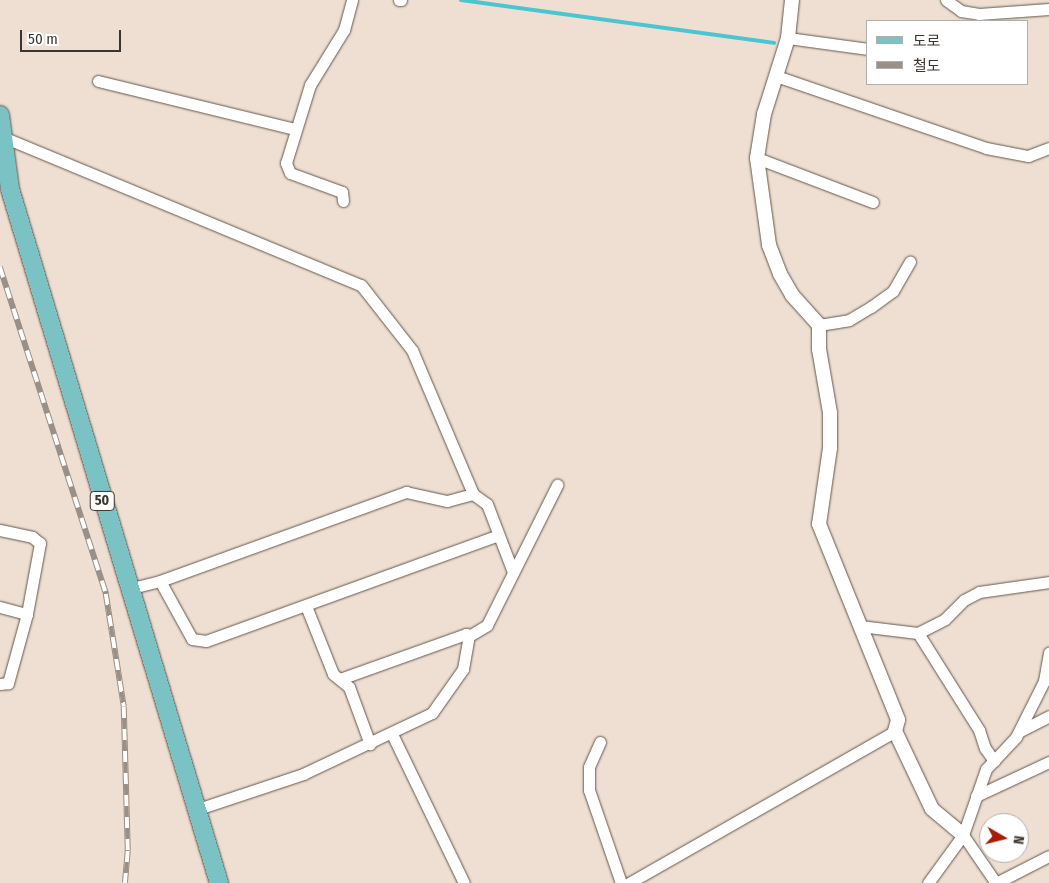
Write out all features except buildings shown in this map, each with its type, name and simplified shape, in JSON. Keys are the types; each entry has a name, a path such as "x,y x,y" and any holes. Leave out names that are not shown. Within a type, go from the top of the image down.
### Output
{"main road":[{"name":"50","path":"0,115 10,188 128,589 198,809 219,883"}],"street":[{"path":"343,201 342,192 290,173 286,163 310,85 344,30 352,0"},
{"path":"792,0 788,38 764,114 757,158 770,245 780,274 792,295 819,325 819,349 830,413 830,448 819,524 898,720 895,731 932,809 963,835 996,883 1049,856"},
{"path":"946,0 961,11 979,14 1049,9"},
{"path":"788,38 866,49"},
{"path":"776,76 986,148 1028,156 1049,148"},
{"path":"98,81 295,129"},
{"path":"3,137 361,285 412,350 474,494 487,504 496,536 513,572"},
{"path":"757,158 873,202"},
{"path":"819,325 849,320 871,307 893,290 910,262"},
{"path":"340,679 466,634 469,636 487,625 557,486"},
{"path":"128,589 160,581 406,492 448,501 474,494"},
{"path":"0,530 32,537 40,543 27,614 8,683 0,684"},
{"path":"160,581 192,639 206,641 496,536"},
{"path":"860,626 918,633 945,619 964,600 979,592 1049,582"},
{"path":"306,606 332,674 349,687 370,744"},
{"path":"0,607 27,614"},
{"path":"918,633 979,730 984,748 994,761"},
{"path":"198,809 303,774 432,714 463,669 469,636"},
{"path":"928,883 963,835 986,769 1020,731 1044,681 1049,652"},
{"path":"1020,731 1049,716"},
{"path":"629,883 895,731"},
{"path":"392,734 464,883"},
{"path":"600,742 589,767 589,790 621,883"},
{"path":"976,796 1049,762"}],"waterway":[{"path":"461,0 774,43"}],"railway":[{"path":"0,267 106,594 124,707 128,851 125,883"}]}
